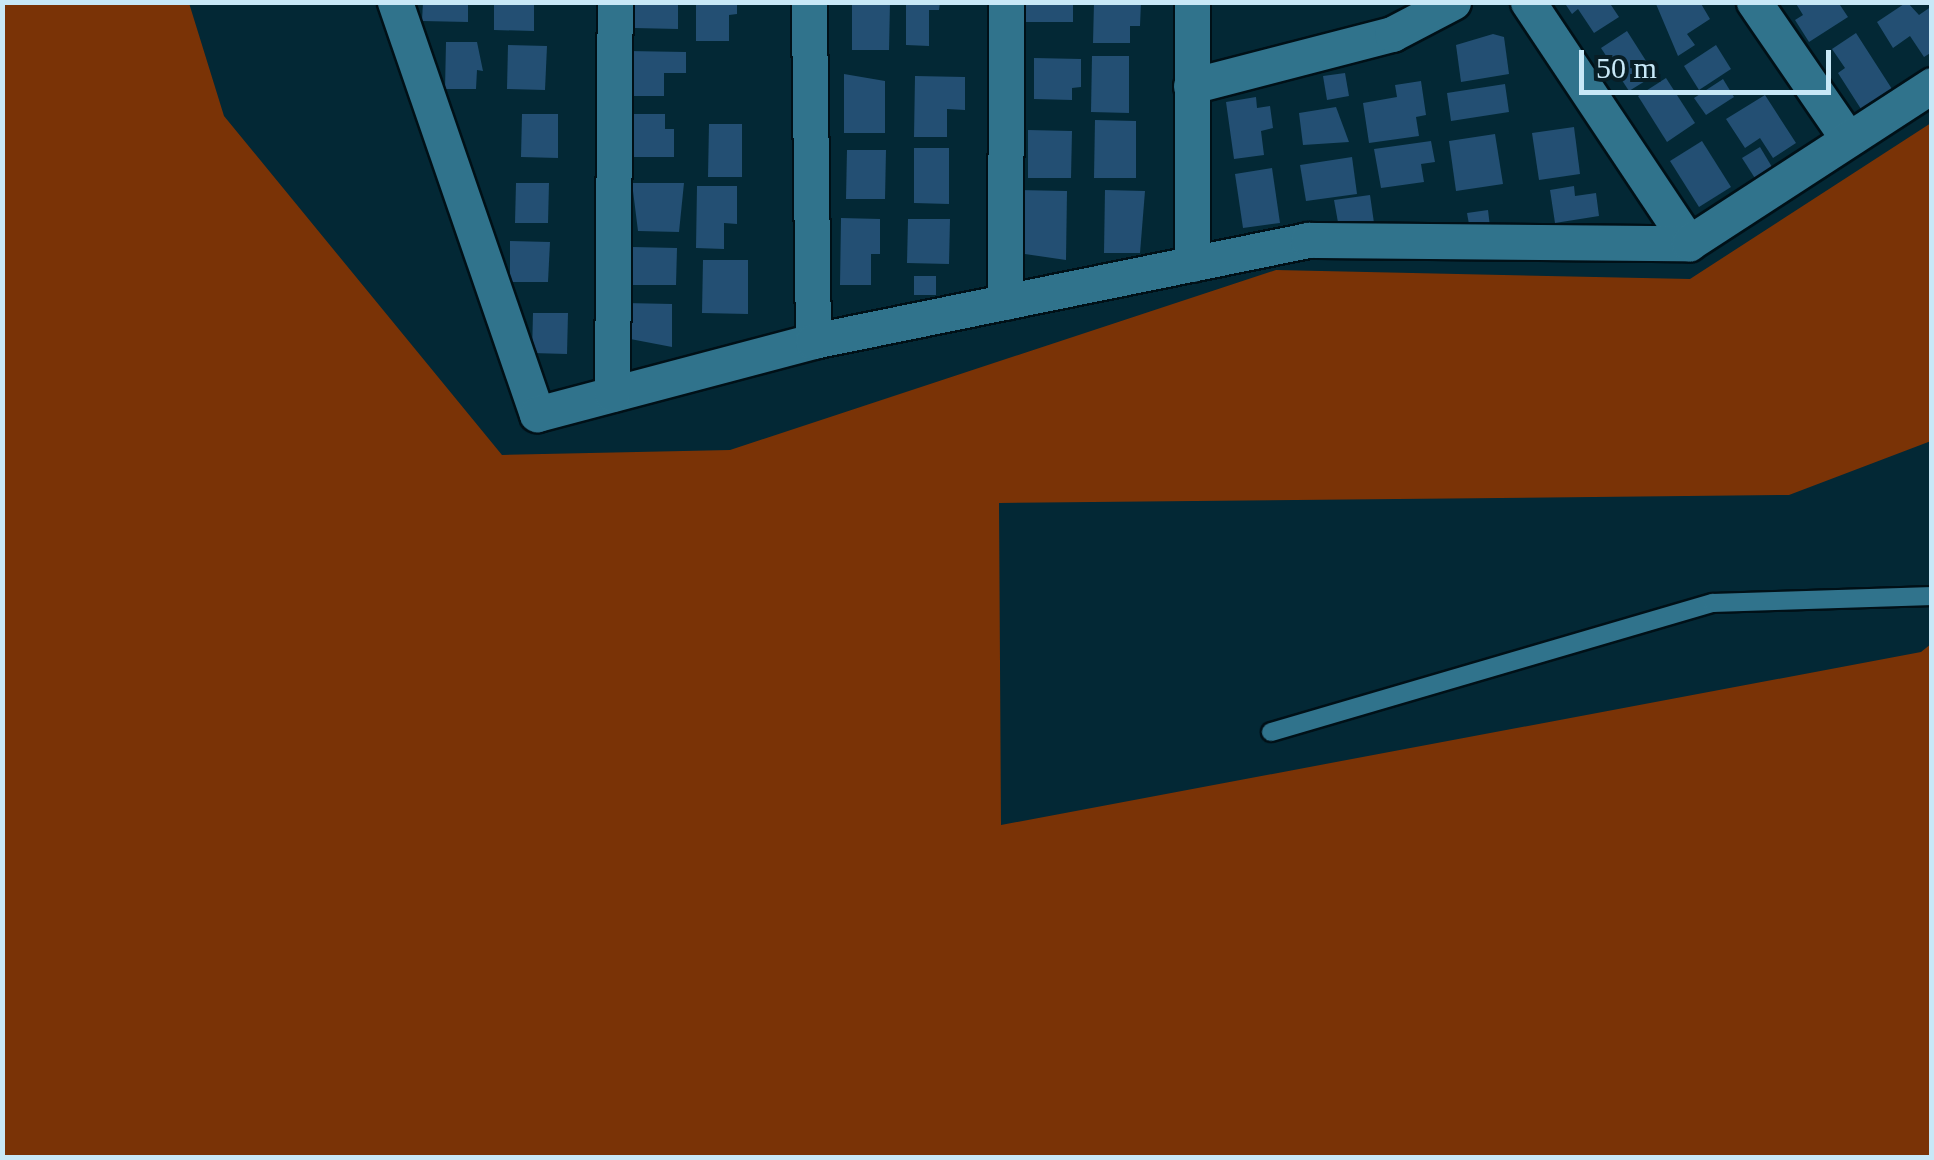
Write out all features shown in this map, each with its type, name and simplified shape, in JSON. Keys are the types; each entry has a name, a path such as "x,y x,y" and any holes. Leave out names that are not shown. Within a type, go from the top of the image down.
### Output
{"street":[{"path":"395,2 537,414 812,341 1308,240 1689,243 1932,85"},
{"path":"612,394 616,2"},
{"path":"809,2 812,341"},
{"path":"1006,2 1006,302"},
{"path":"1192,2 1192,264"},
{"path":"1191,86 1392,34 1454,2"},
{"path":"1528,2 1689,243"},
{"path":"1754,2 1848,139"}],"lane":[{"path":"1271,732 1713,602 1932,596"}],"shaded area":[{"path":"2,3 189,3 224,116 502,455 730,450 1276,270 1690,279 1931,123 1931,441 1789,495 999,503 1001,825 1921,652 1931,644 1931,1157 3,1157"}],"building":[{"path":"423,2 468,2 468,22 422,21"},
{"path":"494,2 534,2 534,31 494,30"},
{"path":"634,2 678,2 678,29 634,28"},
{"path":"696,2 737,2 737,14 729,15 729,41 696,41"},
{"path":"852,2 890,2 889,50 852,50"},
{"path":"906,2 940,2 939,10 929,10 929,46 906,45"},
{"path":"1026,2 1073,2 1073,22 1026,22"},
{"path":"1094,2 1141,2 1140,26 1130,26 1130,43 1093,43"},
{"path":"1564,2 1609,2 1619,17 1594,33 1578,9 1572,14"},
{"path":"1700,2 1710,19 1687,34 1695,45 1678,56 1656,4"},
{"path":"1795,2 1838,2 1848,17 1809,42 1795,20 1803,15"},
{"path":"1907,2 1919,15 1932,6 1932,52 1924,57 1910,36 1893,48 1877,22"},
{"path":"1627,31 1655,75 1629,91 1601,48"},
{"path":"1856,33 1892,89 1861,109 1838,73 1845,68 1832,49"},
{"path":"1493,34 1504,37 1509,74 1461,82 1456,45"},
{"path":"446,42 477,42 483,71 477,70 476,89 445,89"},
{"path":"508,45 547,46 545,90 507,89"},
{"path":"1716,45 1731,69 1699,90 1684,66"},
{"path":"628,51 686,52 686,73 664,73 664,96 628,96"},
{"path":"1092,56 1129,56 1129,113 1091,112"},
{"path":"1034,58 1081,59 1081,87 1072,88 1072,100 1034,99"},
{"path":"1345,73 1349,96 1327,100 1323,76"},
{"path":"844,74 885,81 885,133 844,133"},
{"path":"915,76 965,77 965,110 947,109 947,137 914,137"},
{"path":"1666,78 1695,123 1667,142 1638,96"},
{"path":"1723,79 1734,97 1706,115 1694,98"},
{"path":"1421,81 1426,115 1416,117 1419,136 1369,143 1363,103 1397,97 1395,85"},
{"path":"1505,84 1509,112 1451,121 1447,93"},
{"path":"1765,95 1796,143 1773,158 1760,138 1745,148 1726,119"},
{"path":"1256,97 1257,108 1270,106 1273,128 1261,131 1264,155 1234,159 1226,102"},
{"path":"1336,107 1349,142 1303,145 1299,113"},
{"path":"522,114 558,114 558,158 521,157"},
{"path":"632,114 665,114 665,129 674,129 674,157 632,157"},
{"path":"1095,120 1136,121 1136,178 1094,178"},
{"path":"709,124 742,124 742,177 708,177"},
{"path":"1574,127 1580,174 1539,180 1532,133"},
{"path":"1028,130 1072,131 1071,178 1028,178"},
{"path":"1495,134 1503,184 1456,191 1449,141"},
{"path":"1431,141 1435,162 1421,164 1424,182 1381,188 1374,149"},
{"path":"1702,141 1731,187 1699,207 1670,161"},
{"path":"1760,147 1775,172 1758,183 1742,158"},
{"path":"914,148 949,148 949,204 914,203"},
{"path":"847,150 886,150 885,199 846,199"},
{"path":"1352,157 1357,194 1306,201 1300,165"},
{"path":"1272,168 1280,223 1243,228 1235,174"},
{"path":"516,183 549,183 548,223 515,223"},
{"path":"632,183 684,183 679,232 638,231"},
{"path":"697,186 737,186 737,224 724,223 724,249 696,248"},
{"path":"1574,186 1575,196 1596,193 1599,216 1555,223 1550,190"},
{"path":"1018,190 1067,191 1066,260 1018,253"},
{"path":"1105,190 1145,191 1140,253 1104,253"},
{"path":"1370,195 1374,223 1339,228 1334,200"},
{"path":"1488,210 1490,227 1470,230 1467,213"},
{"path":"841,218 880,219 880,254 871,254 871,285 840,285"},
{"path":"908,219 950,219 949,264 907,263"},
{"path":"510,241 550,242 548,282 510,282"},
{"path":"633,247 677,248 676,285 633,285"},
{"path":"703,260 748,260 748,314 702,313"},
{"path":"914,276 936,276 936,295 914,295"},
{"path":"625,303 672,304 672,347 625,338"},
{"path":"533,313 568,313 567,354 532,353"}]}
